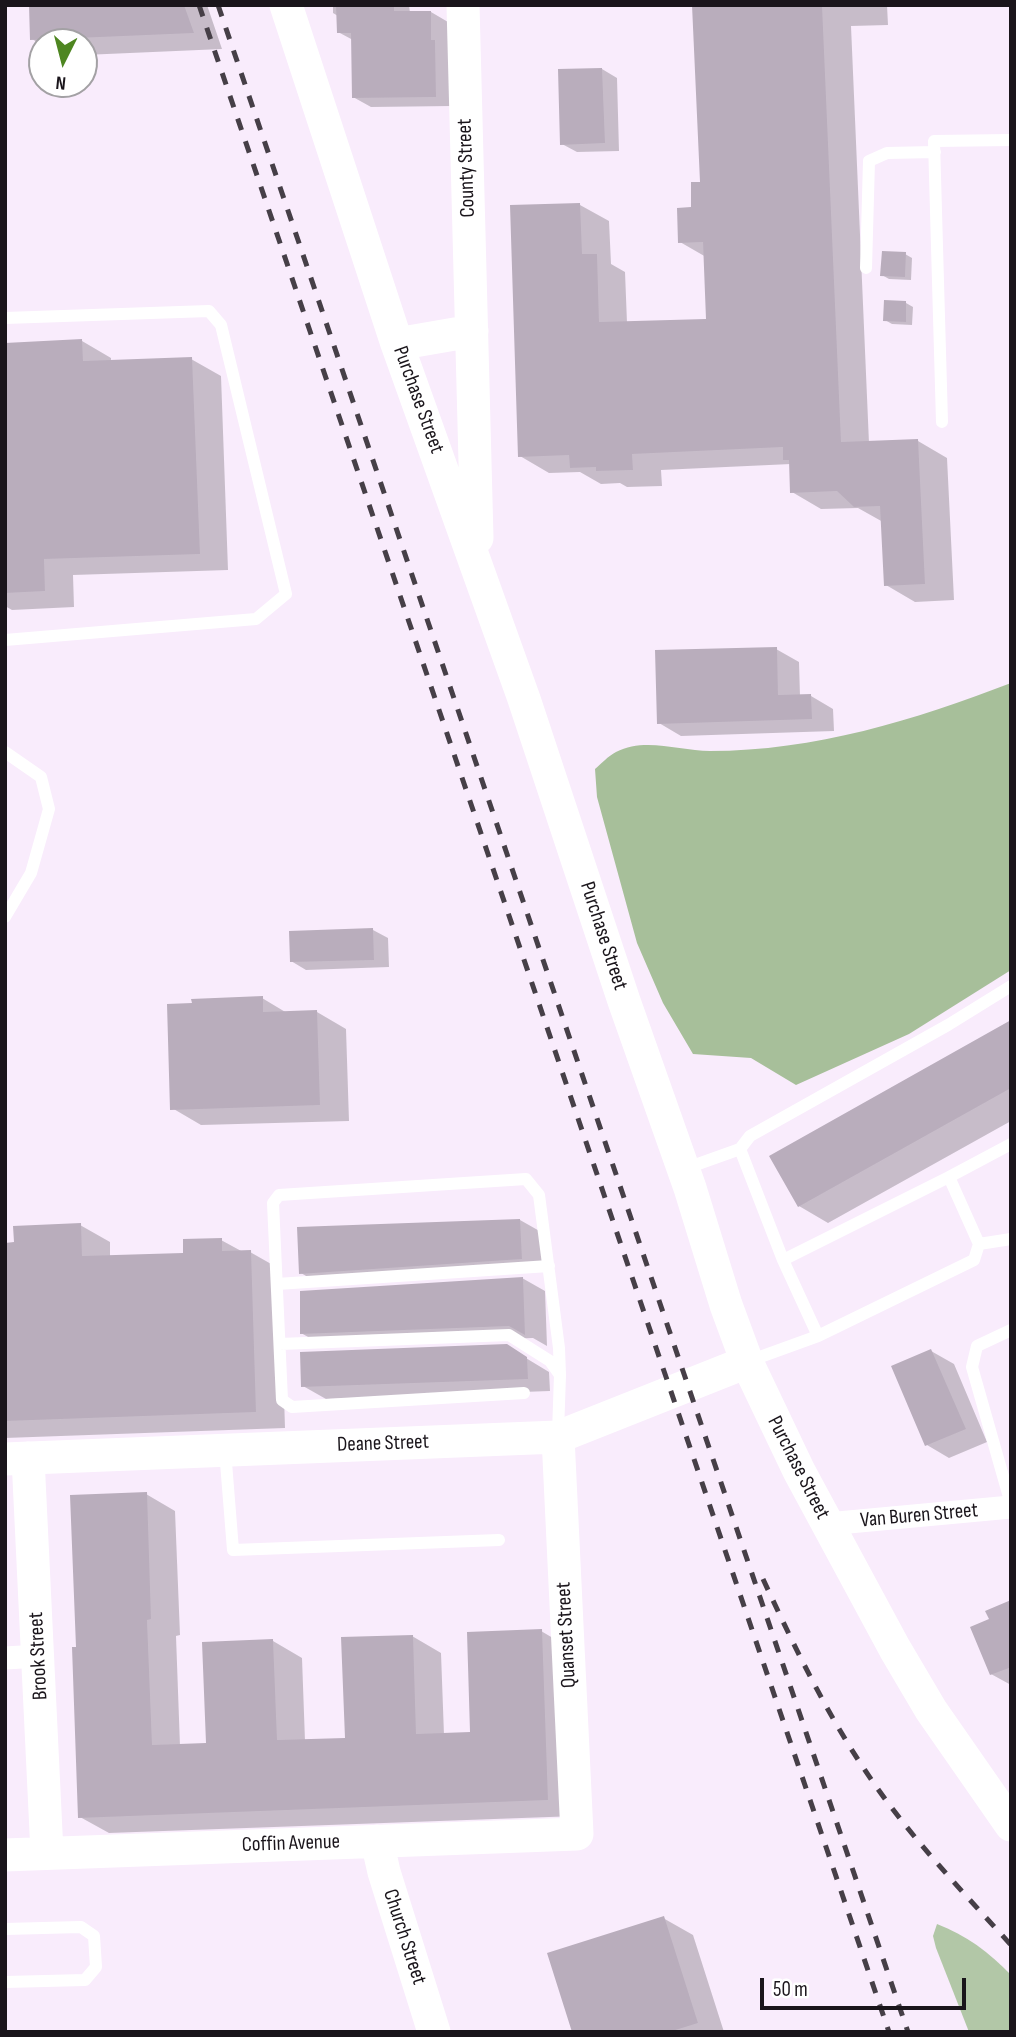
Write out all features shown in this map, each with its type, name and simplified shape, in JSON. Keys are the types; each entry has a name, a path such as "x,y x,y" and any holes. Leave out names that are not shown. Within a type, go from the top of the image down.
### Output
{"main road":[{"name":"Purchase Street","path":"286,5 397,344 477,565 747,1362 772,1417 872,1608 931,1710 1011,1825"},
{"name":"County Street","path":"463,5 477,565"},
{"path":"397,344 472,331"},
{"name":"Deane Street","path":"17,1459 558,1437 747,1362"},
{"name":"Quanset Street","path":"558,1437 577,1834"},
{"name":"Brook Street","path":"17,1459 39,1657 47,1853"},
{"name":"Coffin Avenue","path":"5,1855 577,1834"},
{"name":"Church Street","path":"377,1841 384,1872 434,2032"}],"street":[{"name":"Van Buren Street","path":"827,1524 1011,1506"},
{"path":"5,1658 39,1657"}],"lane":[{"path":"942,422 934,141 1011,140"},
{"path":"866,268 869,161 887,153 935,152"},
{"path":"5,318 209,312 221,325 286,594 256,619 5,640"},
{"path":"5,752 41,777 49,809 31,873 5,917"},
{"path":"683,1169 740,1149 750,1136 937,1032 1011,986"},
{"path":"783,1261 1011,1144"},
{"path":"740,1149 783,1261 818,1336"},
{"path":"747,1362 818,1336 974,1260 979,1244 949,1177"},
{"path":"524,1393 292,1407 282,1400 274,1203 279,1195 526,1179 539,1195 549,1266 559,1348 558,1437"},
{"path":"979,1244 1011,1239"},
{"path":"277,1284 549,1266"},
{"path":"1011,1330 977,1346 972,1367 1011,1506"},
{"path":"280,1344 509,1335 550,1360 560,1375"},
{"path":"225,1450 233,1550 499,1539"},
{"path":"5,1929 81,1927 94,1936 96,1967 85,1980 5,1982"}],"green space":[{"path":"1011,683 1011,970 909,1034 796,1085 751,1058 693,1054 663,1003 637,943 597,797 595,769 616,752 639,746 710,751 749,750 826,739 901,721"},
{"path":"937,1924 977,1945 1011,1975 1011,2032 969,2032 936,1948 933,1936"}],"building":[{"path":"29,5 184,5 194,33 98,37 98,28 30,28"},
{"path":"336,5 394,5 394,11 431,11 431,40 435,40 436,97 352,98 351,33 337,33"},
{"path":"692,5 822,5 841,442 918,439 925,584 884,586 880,506 854,507 837,491 790,493 789,460 783,460 783,447 632,454 633,470 596,471 596,467 570,468 569,455 518,457 510,205 580,203 582,254 597,254 599,322 706,319 703,242 678,243 677,208 691,207 691,182 700,182"},
{"path":"602,68 605,143 560,145 558,69"},
{"path":"882,251 906,252 905,277 880,276"},
{"path":"884,300 906,301 906,322 883,321"},
{"path":"82,339 83,361 192,357 200,554 44,559 45,591 5,593 5,343"},
{"path":"777,647 778,695 811,694 812,719 657,724 655,650"},
{"path":"373,928 374,960 290,962 289,931"},
{"path":"263,996 263,1012 317,1010 320,1105 170,1110 167,1004 192,1003 191,999"},
{"path":"1011,1020 1011,1088 798,1207 769,1156"},
{"path":"520,1219 522,1259 299,1274 297,1227"},
{"path":"81,1223 82,1256 183,1253 183,1239 222,1238 222,1251 251,1250 256,1412 5,1421 5,1243 14,1242 13,1226"},
{"path":"523,1277 525,1335 509,1326 300,1334 300,1291"},
{"path":"507,1344 527,1357 528,1379 301,1387 300,1352"},
{"path":"931,1349 966,1429 925,1446 891,1366"},
{"path":"147,1492 151,1619 147,1620 152,1745 206,1743 202,1642 273,1639 277,1740 345,1738 341,1637 413,1635 416,1734 470,1732 467,1632 542,1629 548,1800 78,1818 72,1647 76,1647 70,1495"},
{"path":"1011,1600 1011,1671 1009,1668 990,1675 970,1627 989,1619 985,1611"},
{"path":"664,1916 698,2023 669,2032 572,2032 547,1953"}],"railway":[{"path":"199,5 889,2032"},
{"path":"218,5 908,2032"},
{"path":"763,1579 827,1708 873,1782 922,1845 1011,1945"}]}
